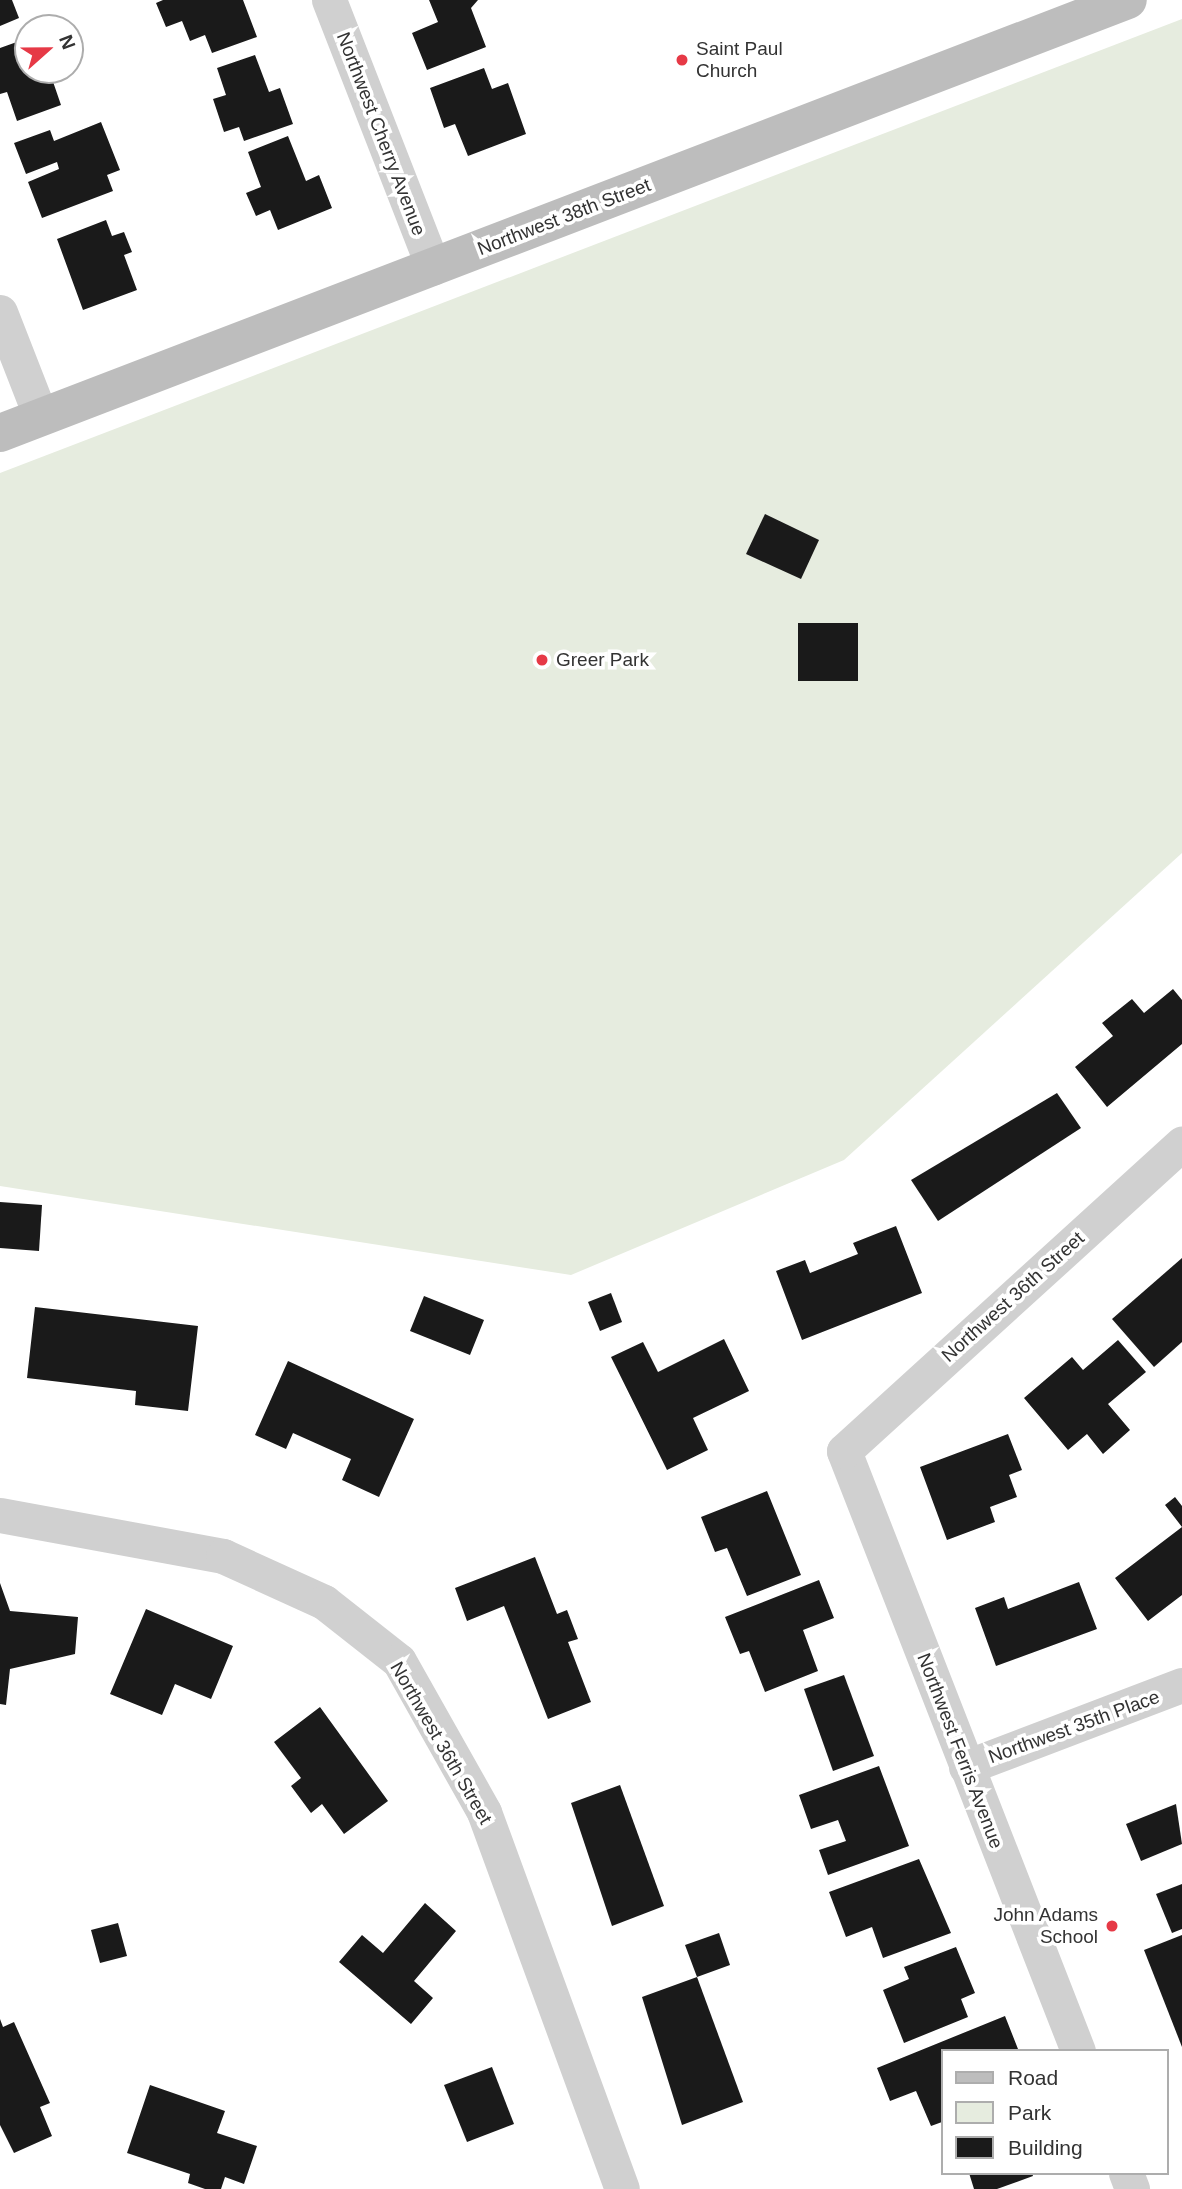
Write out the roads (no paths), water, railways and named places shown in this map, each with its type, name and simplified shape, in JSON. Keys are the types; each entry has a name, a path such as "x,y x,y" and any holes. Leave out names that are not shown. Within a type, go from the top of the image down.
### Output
{"main road":[{"name":"Northwest 38th Street","path":"0,433 1128,0"}],"street":[{"name":"Northwest Cherry Avenue","path":"329,0 433,267"},
{"path":"0,312 41,417"},
{"name":"Northwest 36th Street","path":"844,1451 1182,1143"},
{"name":"Northwest Ferris Avenue","path":"844,1451 1077,2049"},
{"name":"Northwest 36th Street","path":"0,1516 223,1556 324,1602 400,1661 484,1812 622,2189"},
{"name":"Northwest 35th Place","path":"966,1767 1182,1685"}],"place":[{"name":"Saint Paul Church","path":"682,60"},
{"name":"Greer Park","path":"542,660"},
{"name":"John Adams School","path":"1112,1926"}]}
